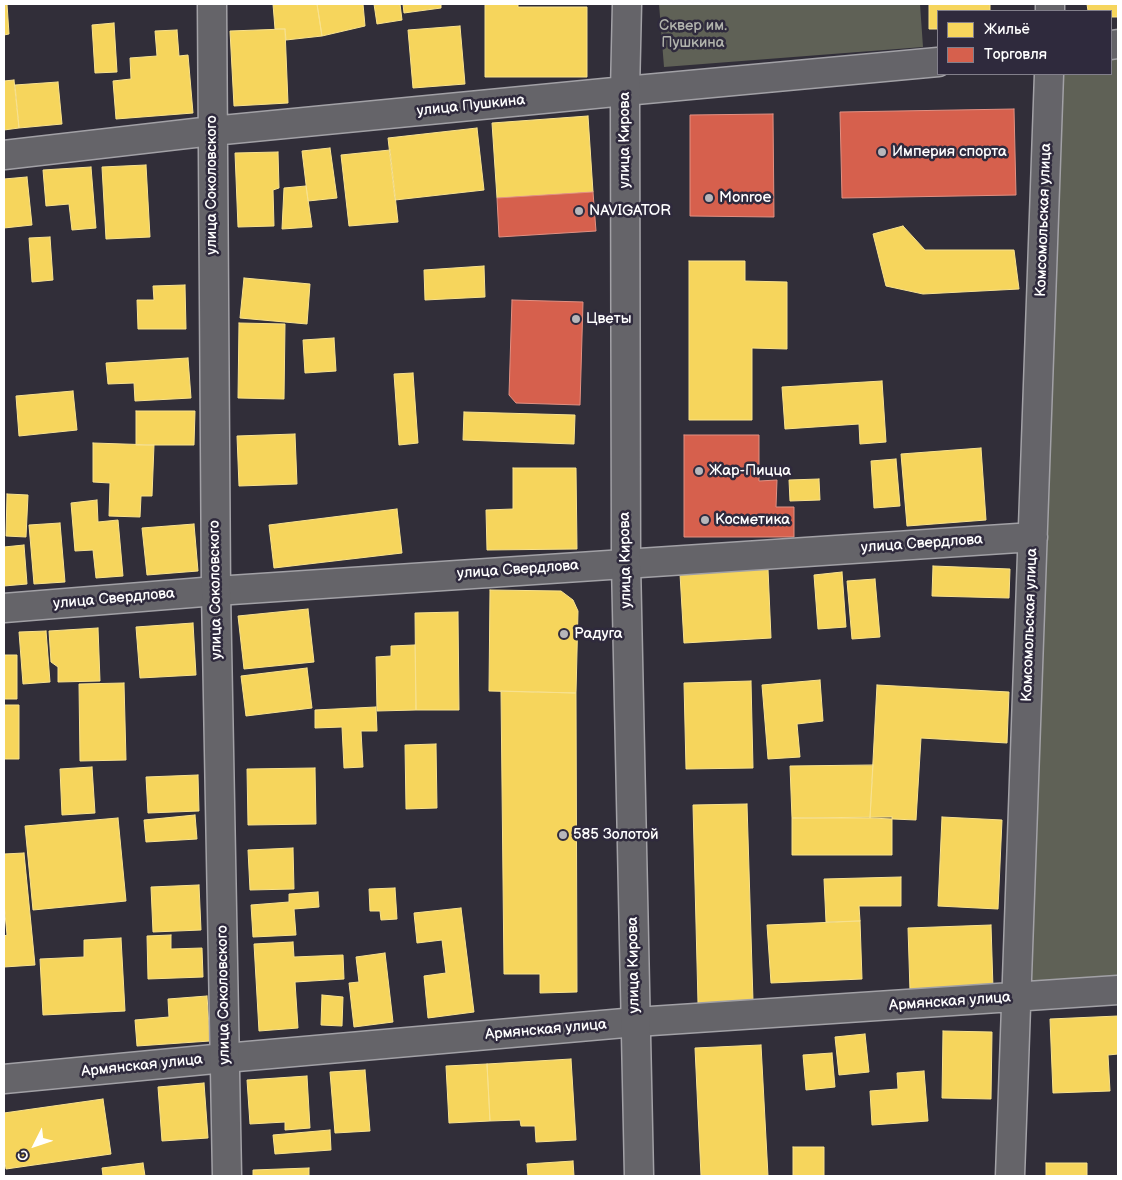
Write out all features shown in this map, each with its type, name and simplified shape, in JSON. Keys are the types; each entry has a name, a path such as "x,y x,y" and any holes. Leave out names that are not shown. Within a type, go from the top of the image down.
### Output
{"street":[{"name":"улица Соколовского","path":"212,4 216,591 226,1176"},
{"name":"улица Кирова","path":"627,4 625,91 626,563 639,1176"},
{"name":"улица Пушкина","path":"4,155 212,131 937,62"},
{"name":"Комсомольская улица","path":"1010,1176 1049,75"},
{"name":"улица Свердлова","path":"4,608 216,591 1033,537"},
{"name":"Армянская улица","path":"4,1080 225,1058 636,1022 1118,990"}],"green space":[{"name":"Сквер им. Пушкина","path":"659,4 920,4 923,47 664,67"},
{"path":"1118,44 1118,990 1017,997 1049,75 1112,75 1112,45"}],"building: Жильё":[{"path":"4,4 7,4 9,34 4,35"},
{"path":"273,4 317,4 322,36 286,40 285,29 275,29"},
{"path":"317,4 363,4 365,26 322,36"},
{"path":"374,4 400,4 402,20 377,24"},
{"path":"403,4 441,4 441,8 404,13"},
{"path":"485,4 518,4 518,7 587,7 587,77 485,77"},
{"path":"929,4 990,4 990,10 937,10 937,29 929,29"},
{"path":"1087,4 1118,4 1118,17 1112,17 1112,10 1088,10"},
{"path":"114,23 117,72 95,73 92,25"},
{"path":"460,26 465,84 413,88 408,30"},
{"path":"285,29 288,103 234,106 230,31"},
{"path":"177,30 179,56 188,55 193,113 116,119 113,81 131,79 130,58 157,56 155,31"},
{"path":"14,80 19,128 4,130 4,81"},
{"path":"58,82 62,124 19,128 15,85"},
{"path":"588,116 593,192 497,198 492,123"},
{"path":"477,128 484,190 395,200 388,138"},
{"path":"330,148 337,198 308,201 302,151"},
{"path":"390,150 398,222 349,226 341,155"},
{"path":"278,152 279,188 273,190 274,226 238,227 235,153"},
{"path":"146,165 150,237 106,239 102,167"},
{"path":"91,167 96,228 72,230 69,204 46,206 43,170"},
{"path":"27,177 32,225 4,228 4,179"},
{"path":"306,186 312,227 282,229 284,188"},
{"path":"903,226 925,250 1014,250 1019,289 923,294 886,286 873,234"},
{"path":"50,237 53,280 32,282 29,238"},
{"path":"689,261 745,261 745,281 787,282 787,349 752,348 752,420 689,420"},
{"path":"484,266 485,297 425,300 424,270"},
{"path":"244,278 310,284 307,324 240,318"},
{"path":"185,285 186,329 138,329 137,300 154,300 153,286"},
{"path":"239,323 285,324 284,399 238,398"},
{"path":"334,338 336,371 305,373 303,340"},
{"path":"188,358 191,398 135,401 134,383 108,384 106,363"},
{"path":"413,373 418,443 399,445 394,374"},
{"path":"882,381 886,442 860,444 859,424 785,429 782,387"},
{"path":"73,391 77,430 19,436 16,396"},
{"path":"136,411 195,411 194,445 136,445"},
{"path":"464,412 575,415 574,444 463,440"},
{"path":"295,434 297,484 239,486 237,436"},
{"path":"93,443 154,445 152,496 141,496 140,517 109,516 110,483 93,482"},
{"path":"981,448 986,520 907,526 901,454"},
{"path":"896,459 900,506 874,508 871,461"},
{"path":"513,468 576,468 577,549 487,550 486,510 513,509"},
{"path":"819,479 820,500 790,501 789,480"},
{"path":"7,494 28,495 26,537 6,536"},
{"path":"97,500 98,522 118,520 123,576 96,578 93,550 75,551 71,503"},
{"path":"397,509 402,553 274,568 269,525"},
{"path":"60,523 65,582 34,584 29,525"},
{"path":"194,524 198,571 147,575 142,528"},
{"path":"24,545 27,584 4,586 4,547"},
{"path":"933,566 1010,569 1009,598 932,596"},
{"path":"768,569 771,638 684,643 680,574"},
{"path":"842,572 846,627 818,629 814,575"},
{"path":"875,579 880,637 852,639 847,581"},
{"path":"490,590 561,591 573,600 578,611 576,693 489,691"},
{"path":"308,609 314,662 244,669 238,616"},
{"path":"458,612 459,710 416,710 415,613"},
{"path":"193,623 196,675 140,678 136,627"},
{"path":"98,628 100,681 58,682 58,667 51,662 49,631"},
{"path":"46,631 50,682 23,684 19,632"},
{"path":"415,645 416,710 377,711 376,657 391,656 391,646"},
{"path":"4,655 17,655 17,699 4,699"},
{"path":"307,668 312,708 246,716 241,676"},
{"path":"820,680 823,721 797,724 800,757 768,759 762,685"},
{"path":"751,681 753,768 686,769 684,683"},
{"path":"124,683 126,760 80,761 79,684"},
{"path":"877,685 1009,692 1007,743 921,738 916,820 870,818"},
{"path":"501,691 576,693 577,992 540,993 540,974 504,974"},
{"path":"4,705 19,705 19,759 4,759"},
{"path":"376,707 377,731 361,731 363,767 344,768 342,727 315,728 315,710"},
{"path":"436,744 437,808 406,809 405,745"},
{"path":"873,765 870,818 792,818 790,766"},
{"path":"92,767 95,813 62,815 60,769"},
{"path":"315,768 316,824 248,825 247,769"},
{"path":"198,775 199,811 148,813 146,777"},
{"path":"747,804 753,1001 698,1003 693,805"},
{"path":"195,815 197,839 146,842 144,820"},
{"path":"892,817 892,855 792,855 792,818"},
{"path":"942,817 1002,820 998,909 938,906"},
{"path":"118,818 126,901 33,910 25,826"},
{"path":"293,848 294,889 250,890 248,850"},
{"path":"24,853 35,965 4,967 4,936 7,935 4,903 4,854"},
{"path":"901,877 901,906 859,906 860,921 826,922 824,879"},
{"path":"199,885 201,930 153,932 151,887"},
{"path":"395,888 397,919 381,920 380,911 370,911 369,889"},
{"path":"318,892 319,907 294,909 296,935 253,937 251,905 289,902 289,894"},
{"path":"461,908 474,1012 428,1018 424,976 446,973 442,940 417,943 414,913"},
{"path":"860,921 862,979 771,983 767,925"},
{"path":"991,925 993,988 910,991 908,928"},
{"path":"171,935 171,949 202,948 203,977 148,979 147,936"},
{"path":"121,938 125,1011 43,1015 40,959 84,957 84,940"},
{"path":"293,942 294,957 343,955 344,979 295,982 298,1028 259,1031 254,944"},
{"path":"385,953 393,1022 354,1027 349,983 359,982 356,957"},
{"path":"322,995 343,997 342,1026 321,1025"},
{"path":"207,996 210,1041 137,1046 135,1020 169,1017 168,999"},
{"path":"1118,1016 1118,1054 1108,1055 1110,1091 1053,1093 1050,1019"},
{"path":"943,1031 992,1032 991,1099 942,1098"},
{"path":"865,1034 869,1072 839,1075 835,1037"},
{"path":"761,1045 768,1176 701,1176 695,1048"},
{"path":"832,1053 835,1087 806,1090 803,1055"},
{"path":"571,1059 576,1140 536,1142 535,1126 521,1126 520,1120 490,1121 487,1064"},
{"path":"487,1064 490,1121 449,1123 446,1066"},
{"path":"365,1070 370,1131 335,1133 330,1072"},
{"path":"924,1071 928,1121 872,1125 870,1091 898,1089 897,1073"},
{"path":"307,1076 310,1128 285,1130 285,1122 250,1124 247,1080"},
{"path":"204,1083 208,1138 162,1141 158,1087"},
{"path":"103,1099 111,1154 6,1169 4,1156 4,1113"},
{"path":"330,1130 331,1150 275,1154 273,1135"},
{"path":"793,1147 824,1147 824,1176 793,1176"},
{"path":"573,1161 574,1176 528,1176 527,1164"},
{"path":"143,1163 145,1176 103,1176 102,1168"},
{"path":"1046,1163 1087,1163 1087,1176 1046,1176"},
{"path":"309,1168 309,1176 253,1176 253,1170"}],"building: Торговля":[{"path":"1014,109 1016,195 842,198 840,112"},
{"path":"773,114 774,217 690,216 690,115"},
{"path":"593,192 596,231 499,237 497,198"},
{"path":"512,300 583,302 580,405 516,403 509,395"},
{"path":"684,435 759,435 759,481 777,480 776,507 794,507 794,537 684,537"}],"place":[{"name":"Империя спорта","path":"882,152"},
{"name":"Monroe","path":"709,198"},
{"name":"NAVIGATOR","path":"579,211"},
{"name":"Цветы","path":"576,319"},
{"name":"Жар-Пицца","path":"699,471"},
{"name":"Косметика","path":"705,520"},
{"name":"Радуга","path":"564,634"},
{"name":"585 Золотой","path":"563,835"}]}
